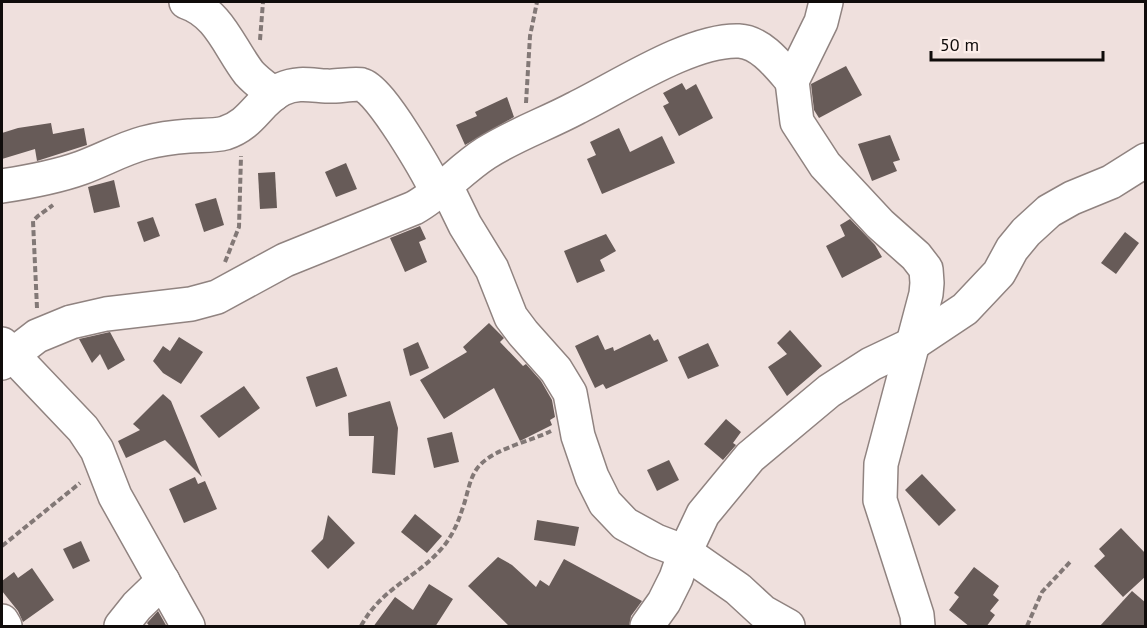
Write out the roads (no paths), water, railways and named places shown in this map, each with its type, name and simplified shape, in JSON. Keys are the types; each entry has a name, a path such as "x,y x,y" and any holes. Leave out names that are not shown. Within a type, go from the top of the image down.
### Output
{"street":[{"path":"186,2 197,6 211,16 251,76 274,94"},
{"path":"826,2 822,22 792,81 797,122 825,165 880,224 916,256 926,269 926,294 881,464 880,500 917,615 918,627"},
{"path":"188,627 115,496 97,450 83,429 13,349 71,322 106,314 191,304 217,297 285,260 414,208 429,200 486,153 671,58 717,43 741,40 762,50 792,81"},
{"path":"2,186 61,174 118,151 146,143 169,138 225,133 249,121 268,98 292,85 340,87 361,85 368,88 394,119 465,225 492,269 512,317 522,333 556,370 570,393 578,436 592,477 605,503 625,524 656,541 685,552 738,589 764,612 788,627"},
{"path":"647,627 664,602 676,578 685,552 703,514 750,457 829,391 871,364 911,345 965,309 999,273 1012,249 1049,211 1072,198 1111,182 1146,160"},
{"path":"121,627 137,606 163,581"},
{"path":"2,621 5,627"}]}
